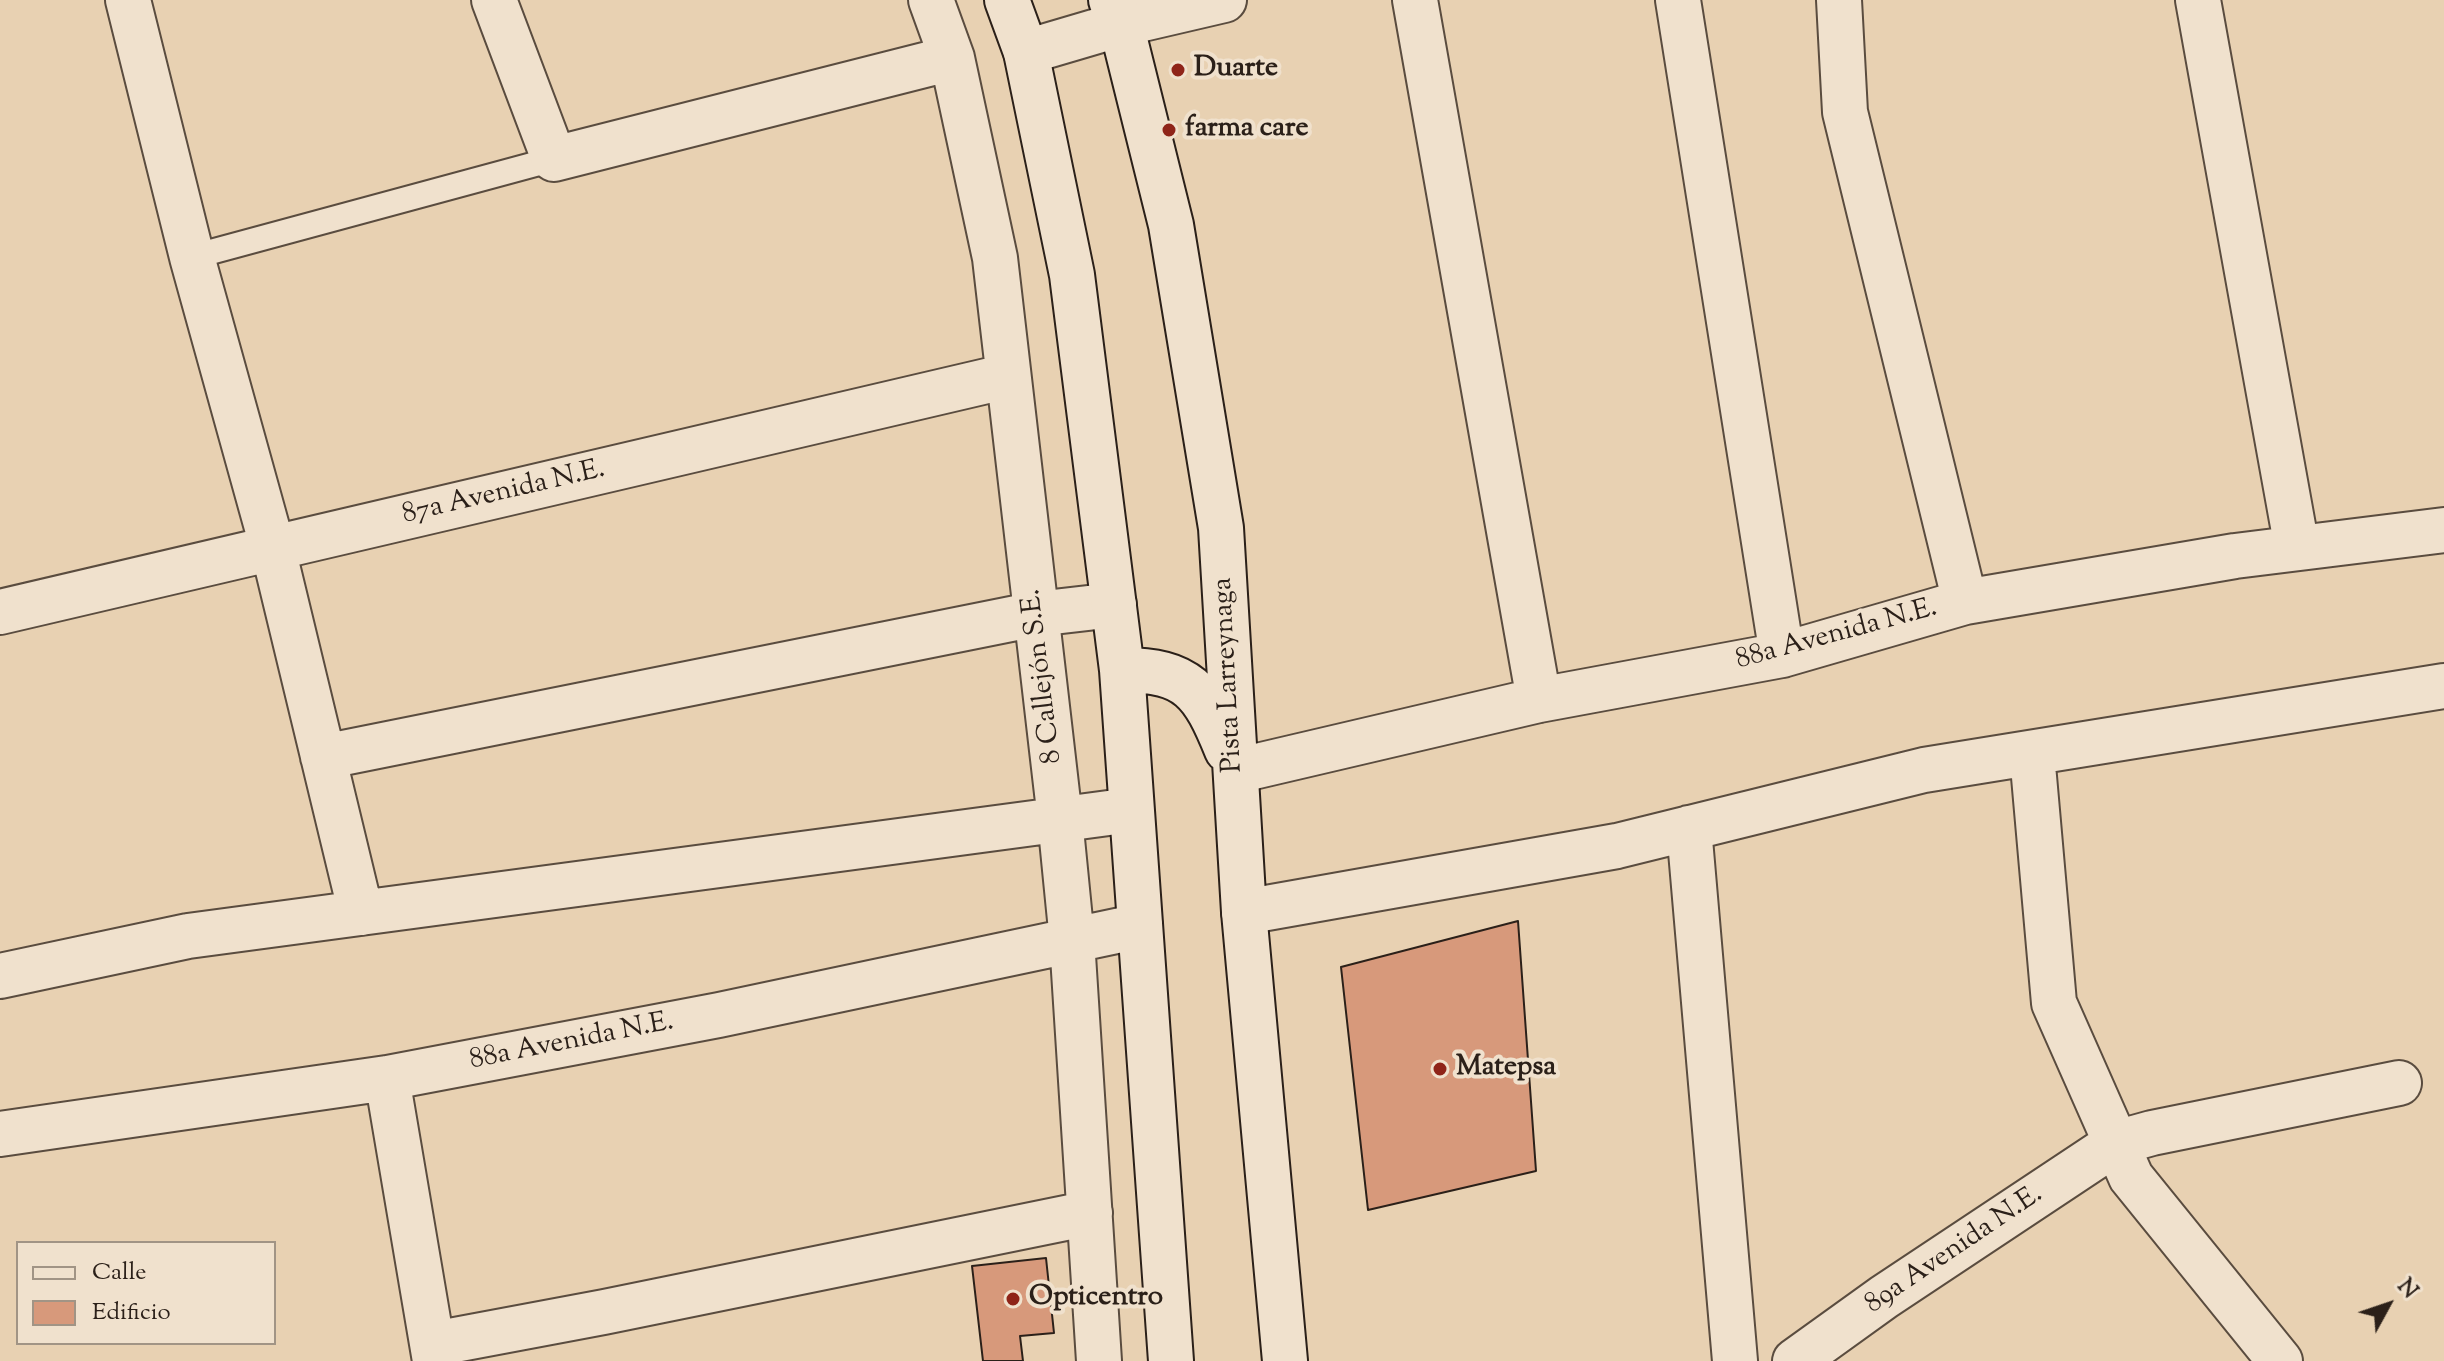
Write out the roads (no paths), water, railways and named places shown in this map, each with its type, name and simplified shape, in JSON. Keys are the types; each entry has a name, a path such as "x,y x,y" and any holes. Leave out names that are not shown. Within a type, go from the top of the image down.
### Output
{"street":[{"path":"128,0 192,257 273,549 361,913"},
{"path":"494,0 554,159 952,58"},
{"name":"8 Callejón S.E.","path":"931,0 952,58 995,258 1072,940 1099,1361"},
{"path":"1007,0 1026,52 1072,275 1122,670 1171,1361"},
{"path":"1026,52 1116,12 1224,0"},
{"path":"1415,0 1539,700"},
{"path":"1678,0 1782,655"},
{"path":"1839,0 1845,112 1965,602"},
{"path":"2198,0 2297,548"},
{"name":"Pista Larreynaga","path":"1116,12 1171,225 1221,528 1244,912 1285,1361"},
{"name":"87a Avenida N.E.","path":"0,612 1008,376"},
{"name":"88a Avenida N.E.","path":"1236,771 1539,700 1782,655 1965,602 2235,556 2444,530"},
{"path":"323,757 1036,614 1114,605"},
{"path":"1122,670 1153,670 1182,679 1211,709 1236,771"},
{"path":"1244,912 1617,846 1924,770 2444,686"},
{"path":"2032,754 2054,1003 2131,1177 2280,1361"},
{"path":"0,976 188,936 1131,810"},
{"path":"1689,828 1735,1361"},
{"name":"88a Avenida N.E.","path":"0,1134 387,1078 719,1015 1140,926"},
{"path":"387,1078 434,1352 604,1312 1090,1213"},
{"name":"89a Avenida N.E.","path":"1795,1361 1884,1297 2116,1143 2399,1083"}],"lane":[{"path":"192,257 554,159"}],"place":[{"name":"Duarte","path":"1178,70"},
{"name":"farma care","path":"1169,130"},
{"name":"Matepsa","path":"1440,1069"},
{"name":"Opticentro","path":"1013,1299"}]}
